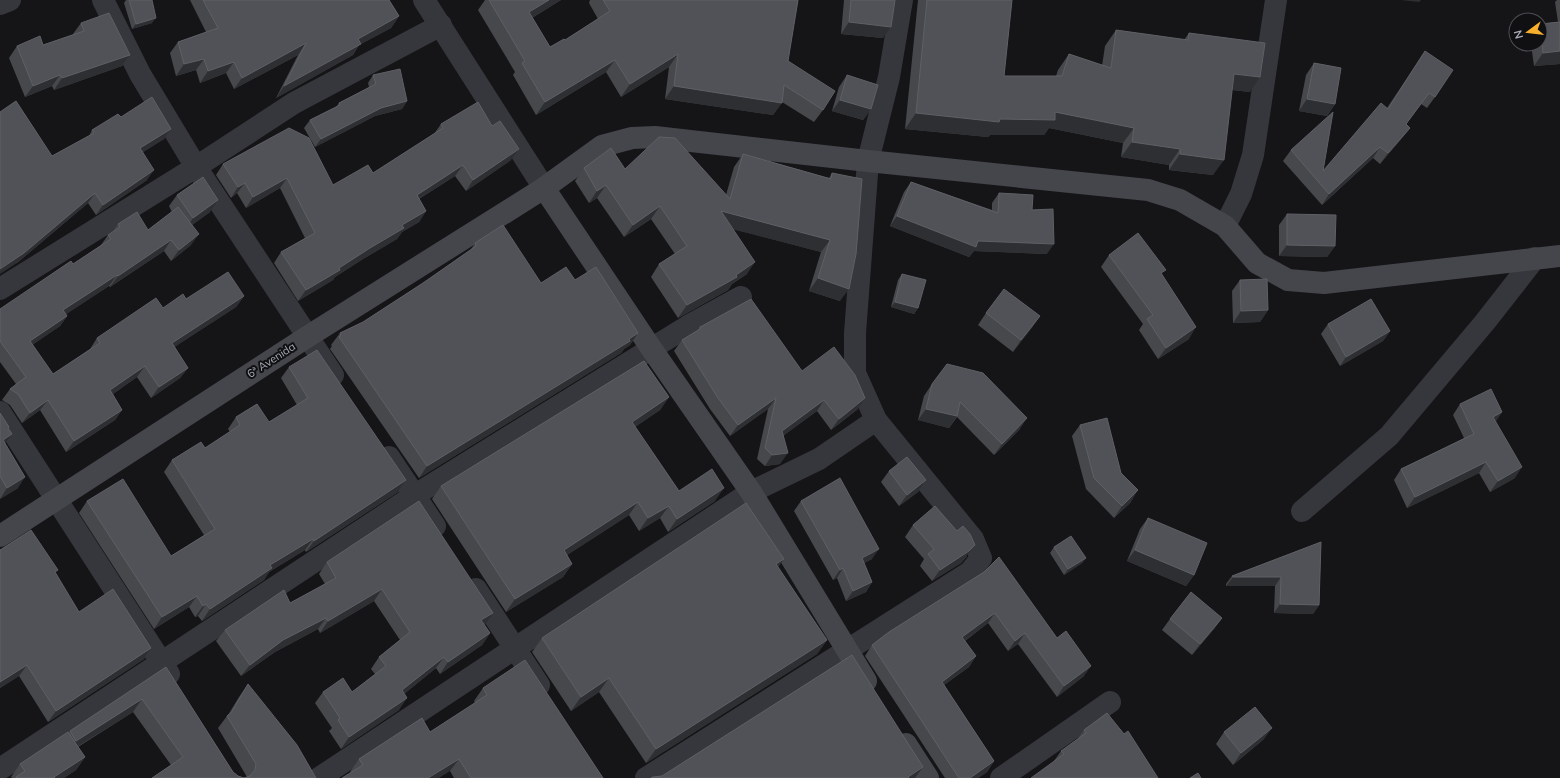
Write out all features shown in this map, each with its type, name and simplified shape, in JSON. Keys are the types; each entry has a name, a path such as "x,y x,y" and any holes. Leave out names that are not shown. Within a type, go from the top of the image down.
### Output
{"street":[{"path":"0,4 10,0"},
{"path":"103,0 140,74 196,167 307,337 343,389"},
{"path":"424,0 544,188 651,348 752,492 846,650 876,697"},
{"path":"646,778 970,572 981,558 973,540 876,420 855,373 856,333 868,161 889,77 902,0"},
{"path":"1225,226 1241,194 1253,155 1276,0"},
{"path":"0,289 196,167 294,103 441,25"},
{"name":"6ª Avenida","path":"0,536 307,337 544,188 602,146 632,138 655,136 868,161 1148,190 1180,200 1225,226 1257,263 1288,280 1317,283 1370,279 1560,256"},
{"path":"1302,511 1389,436 1485,322 1535,258"},
{"path":"0,769 414,495 651,348 741,298"},
{"path":"0,412 57,498 178,688"},
{"path":"319,778 752,492 819,459 876,420"},
{"path":"379,442 445,541"},
{"path":"466,575 548,700"},
{"path":"1001,778 1110,702"},
{"path":"894,724 928,778"}],"building":[{"path":"129,0 152,0 156,18 136,24"},
{"path":"203,0 389,0 399,16 358,39 361,44 284,86 306,43 242,78 234,62 208,71 204,59 184,64 178,42 218,28"},
{"path":"489,0 549,0 529,12 550,47 564,39 565,40 610,11 603,0 798,0 788,61 835,91 823,110 784,85 782,103 674,86 678,54 630,84 615,60 545,102 522,63 525,61"},
{"path":"851,0 895,0 891,27 849,22"},
{"path":"927,0 1012,0 1004,76 1062,76 1069,54 1111,68 1116,30 1188,40 1189,33 1265,43 1260,77 1234,74 1224,160 1180,154 1180,149 1132,142 1134,128 1055,112 1055,120 1000,119 999,122 916,113"},
{"path":"109,13 130,55 62,78 60,75 33,86 17,46 40,36 43,45 84,31 81,23"},
{"path":"1560,22 1560,51 1543,53 1548,52 1548,23"},
{"path":"1425,51 1453,70 1435,97 1429,93 1406,124 1410,128 1388,153 1380,147 1329,194 1291,150 1333,112 1323,171 1381,103 1388,109"},
{"path":"1314,63 1341,68 1335,104 1307,99"},
{"path":"400,69 407,101 381,108 321,139 310,120 376,84 373,75"},
{"path":"847,75 878,85 871,109 840,100"},
{"path":"152,97 171,129 140,148 154,170 103,205 95,193 24,253 0,269 0,112 16,101 52,156 94,133 92,130 118,114 121,117"},
{"path":"478,102 492,126 500,121 519,149 473,180 463,165 417,195 426,211 402,225 404,228 339,268 340,270 306,290 281,252 315,233 287,178 253,197 245,183 238,187 223,164 289,128 309,138 333,185 368,165 373,173 443,128 441,124"},
{"path":"659,137 675,138 730,199 743,154 831,179 832,173 862,179 856,254 849,289 818,278 830,240 721,211 755,262 736,275 737,277 687,305 659,264 687,246 660,206 633,225 606,185 597,191 584,168 611,148 625,169"},
{"path":"203,177 218,200 193,218 177,195"},
{"path":"911,182 998,213 999,193 1033,195 1032,210 1053,209 1054,244 978,241 976,247 897,216"},
{"path":"178,207 199,234 179,250 171,240 118,276 117,275 63,310 67,316 30,341 53,374 100,343 97,338 156,298 163,308 183,294 186,299 228,272 244,296 172,343 188,368 159,387 145,366 110,390 122,410 74,441 48,400 30,413 18,394 10,389 26,377 0,341 0,309 71,261 73,264 111,239 108,235 120,227 118,224 137,212 148,230"},
{"path":"1287,214 1336,215 1335,246 1287,245"},
{"path":"503,225 541,283 566,267 575,280 596,267 638,333 629,339 630,341 427,466 339,337 341,335 340,333 363,322 423,283 476,246 475,243"},
{"path":"1138,233 1166,270 1161,273 1196,327 1166,348 1147,319 1153,315 1109,255"},
{"path":"902,274 926,280 918,308 895,302"},
{"path":"1267,279 1268,310 1241,311 1240,280"},
{"path":"1004,289 1040,316 1021,340 986,313"},
{"path":"751,299 802,371 834,347 855,375 865,398 839,419 824,400 782,431 788,453 772,455 765,448 776,398 738,425 718,398 682,340 700,329 700,327"},
{"path":"1371,299 1390,331 1346,357 1328,324"},
{"path":"317,350 406,480 314,541 313,539 270,565 272,568 210,609 206,604 203,606 197,596 162,617 87,501 123,479 171,556 215,529 172,460 201,442 205,448 240,425 236,417 257,404 269,422 308,398 289,367"},
{"path":"644,361 669,397 632,422 679,491 712,469 724,488 677,519 669,506 648,518 638,502 564,550 572,564 515,599 441,486"},
{"path":"947,364 983,373 1027,418 1002,444 960,402 957,416 926,409 932,384"},
{"path":"1491,389 1502,412 1493,417 1522,467 1498,481 1486,462 1415,497 1401,469 1474,434 1460,404"},
{"path":"0,413 12,434 3,440 25,477 7,488 0,476"},
{"path":"1107,418 1121,473 1138,490 1122,506 1094,478 1080,425"},
{"path":"907,457 926,480 907,495 889,471"},
{"path":"840,478 879,549 862,558 872,582 853,591 843,568 840,570 801,501"},
{"path":"419,501 493,613 481,620 490,633 448,662 444,657 402,690 407,698 349,737 338,720 340,718 323,692 343,678 352,692 386,666 379,657 410,632 382,589 328,621 326,618 283,640 250,665 225,630 284,590 290,603 336,578 327,562"},
{"path":"746,503 784,559 776,564 827,640 656,749 609,678 581,697 542,638"},
{"path":"935,506 957,531 963,526 970,534 975,545 969,551 940,570 928,554 934,549 913,525"},
{"path":"1148,518 1207,543 1194,575 1135,550"},
{"path":"31,530 58,570 55,572 79,612 113,589 151,648 56,711 27,665 0,682 0,550"},
{"path":"1071,536 1086,558 1068,569 1054,547"},
{"path":"1321,542 1319,605 1280,604 1281,577 1232,576"},
{"path":"999,557 1057,638 1066,631 1091,666 1064,686 1025,633 1015,641 995,613 962,637 976,656 942,682 994,761 970,778 959,778 872,645 889,632 984,572"},
{"path":"1191,592 1222,618 1200,644 1170,619"},
{"path":"852,655 923,767 908,777 909,778 651,778 662,776"},
{"path":"525,660 603,778 471,778 459,759 428,778 342,778 363,765 359,759 422,718 430,732 487,695 483,688"},
{"path":"166,667 233,772 244,778 152,778 183,757 142,699 76,741 70,731"},
{"path":"248,684 297,745 316,778 244,778 250,776 255,770 256,764 227,716 231,713"},
{"path":"1255,707 1272,728 1241,753 1224,732"},
{"path":"1107,713 1124,734 1128,731 1158,778 1031,778 1064,754 1061,751 1086,733 1084,730"},
{"path":"68,732 85,757 54,777 55,778 16,778 25,771 20,764"},
{"path":"1198,773 1201,778 1190,778"}]}
